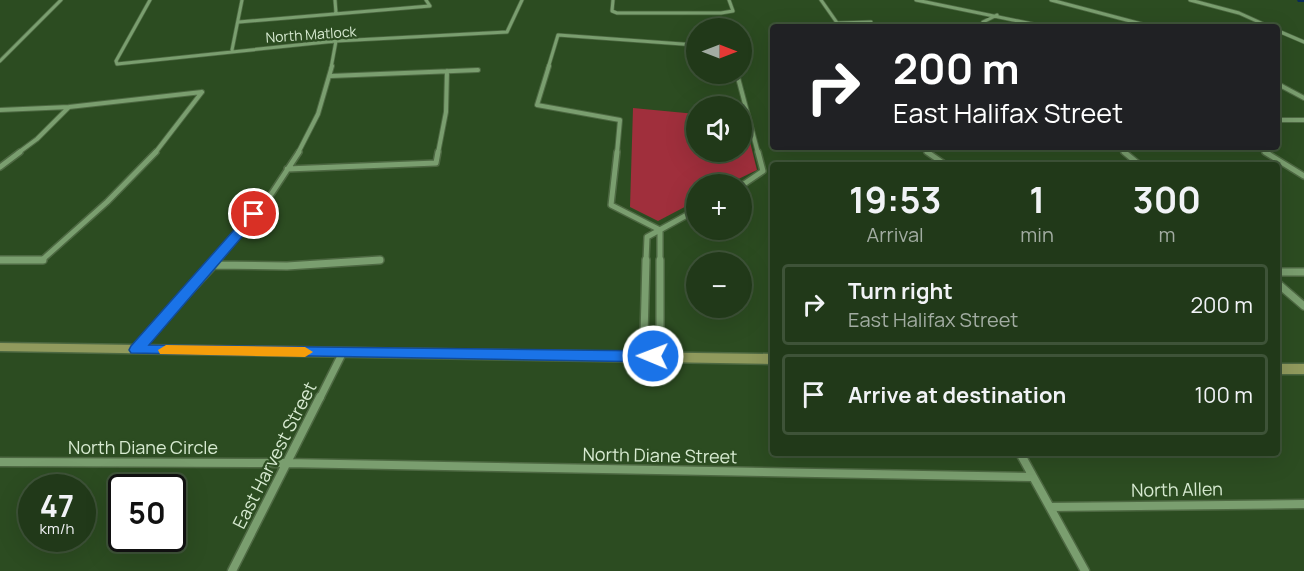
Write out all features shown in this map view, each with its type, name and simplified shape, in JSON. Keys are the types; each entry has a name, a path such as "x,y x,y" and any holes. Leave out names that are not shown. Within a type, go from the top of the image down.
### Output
{"main road":[{"path":"0,347 770,359"},
{"path":"1280,369 1304,369"}],"street":[{"path":"0,62 61,0"},
{"name":"North Matlock","path":"150,0 116,61 117,64 232,50 336,41 507,32 522,0"},
{"path":"232,50 242,0"},
{"path":"335,0 336,14"},
{"path":"239,22 430,6 426,0"},
{"path":"613,0 613,12 727,13 733,11 729,0"},
{"path":"821,0 837,23 871,22"},
{"path":"916,0 1034,24"},
{"path":"1051,0 1144,24"},
{"path":"1190,0 1239,13 1263,24"},
{"path":"983,22 997,15"},
{"path":"1134,21 1147,19"},
{"path":"1280,32 1304,42"},
{"path":"660,230 612,205 620,120 537,105 558,35 686,44"},
{"path":"136,350 213,265 254,214 308,137 331,76 336,41"},
{"path":"331,76 478,70"},
{"path":"286,169 436,163 446,112 447,71"},
{"path":"740,84 763,171 752,178"},
{"path":"1280,85 1304,98"},
{"path":"0,110 69,107 202,92 180,126 120,192 42,260 0,260"},
{"path":"0,167 37,139 69,107"},
{"path":"1280,120 1304,120"},
{"path":"927,150 939,162"},
{"path":"1122,150 1136,162"},
{"path":"1263,150 1304,176"},
{"path":"653,356 644,336 647,237 686,216"},
{"path":"653,356 660,333 660,230"},
{"path":"213,265 287,266 380,260"},
{"path":"1280,272 1304,272"},
{"path":"1280,285 1304,306"},
{"name":"East Harvest Street","path":"232,571 343,352"},
{"path":"1022,456 1085,571"},
{"name":"North Diane Circle","path":"0,462 287,463"},
{"name":"North Diane Street","path":"287,463 1033,477"},
{"name":"North Allen","path":"1050,507 1303,505"}],"shaded area":[{"path":"633,108 686,113 686,162 752,162 752,150 757,170 749,174 686,174 686,206 658,221 630,207"}],"slow traffic":[{"path":"166,350 305,352"}],"route":[{"path":"254,214 213,265 136,350 653,356"}]}
